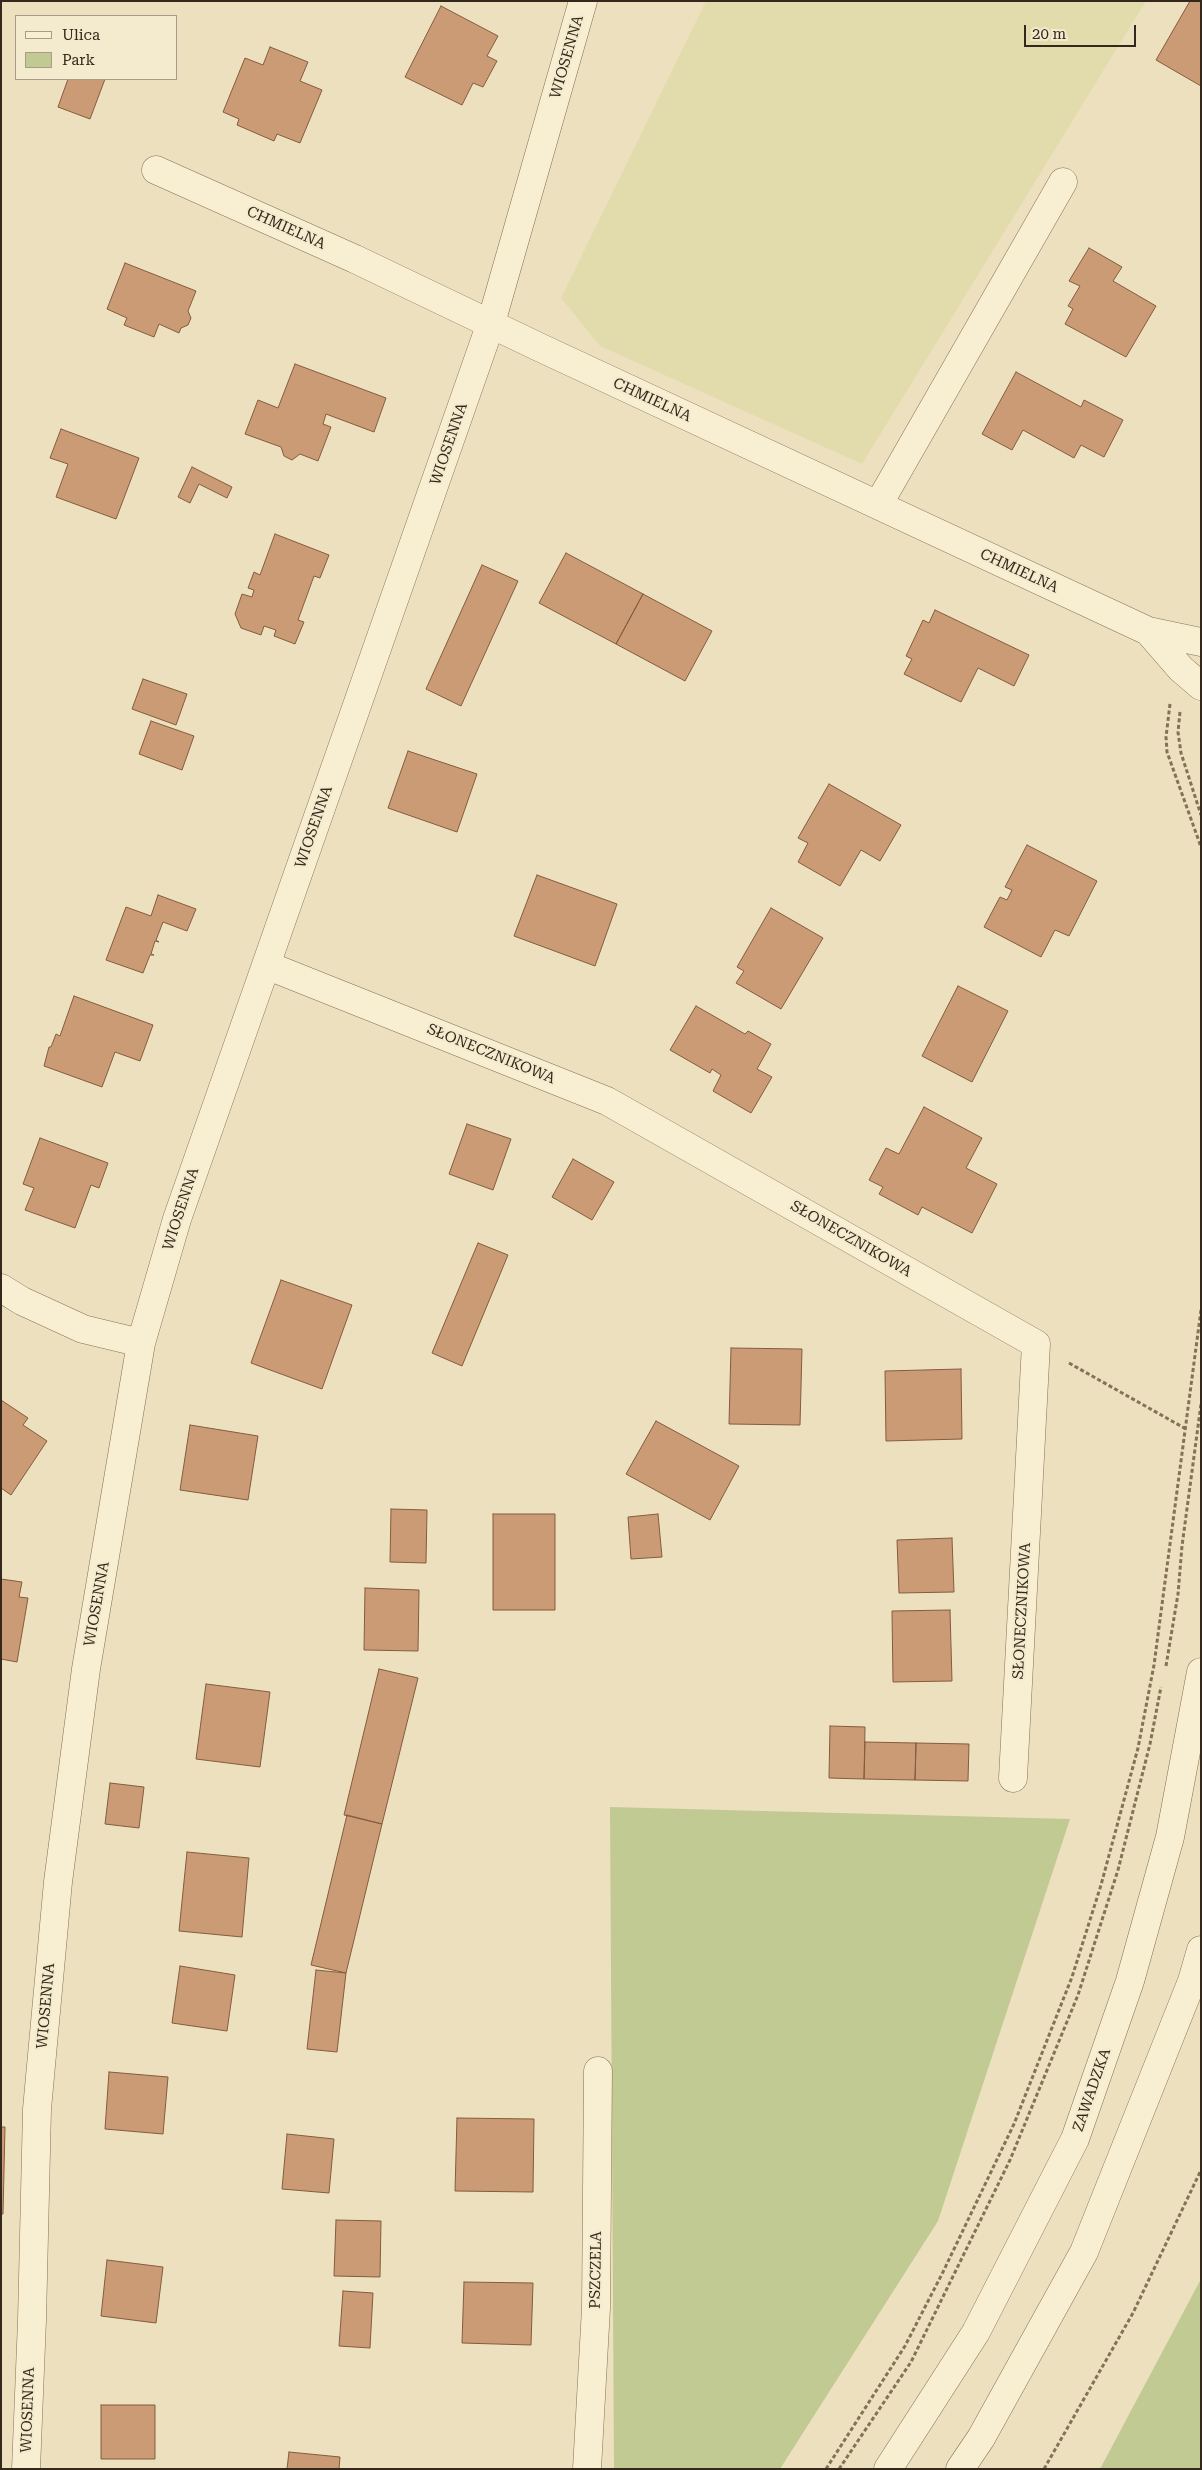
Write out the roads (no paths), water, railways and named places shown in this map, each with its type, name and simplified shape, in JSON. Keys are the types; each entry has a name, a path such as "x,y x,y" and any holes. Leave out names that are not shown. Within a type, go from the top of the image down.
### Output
{"street":[{"name":"WIOSENNA","path":"26,2469 37,2109 58,1882 86,1669 141,1343 177,1219 492,323 584,1"},
{"name":"CHMIELNA","path":"156,170 355,259 1148,631 1201,642"},
{"path":"878,505 1063,182"},
{"name":"CHMIELNA","path":"1148,631 1192,679"},
{"name":"SŁONECZNIKOWA","path":"266,965 607,1100 1036,1344 1013,1778"},
{"path":"1,1288 22,1301 83,1330 141,1343"},
{"name":"ZAWADZKA","path":"888,2469 976,2332 1075,2139 1130,1982 1170,1837 1201,1672"},
{"path":"960,2469 981,2438 1084,2252 1192,1982 1201,1950"},
{"name":"PSZCZELA","path":"587,2469 596,2308 598,2071"}]}
